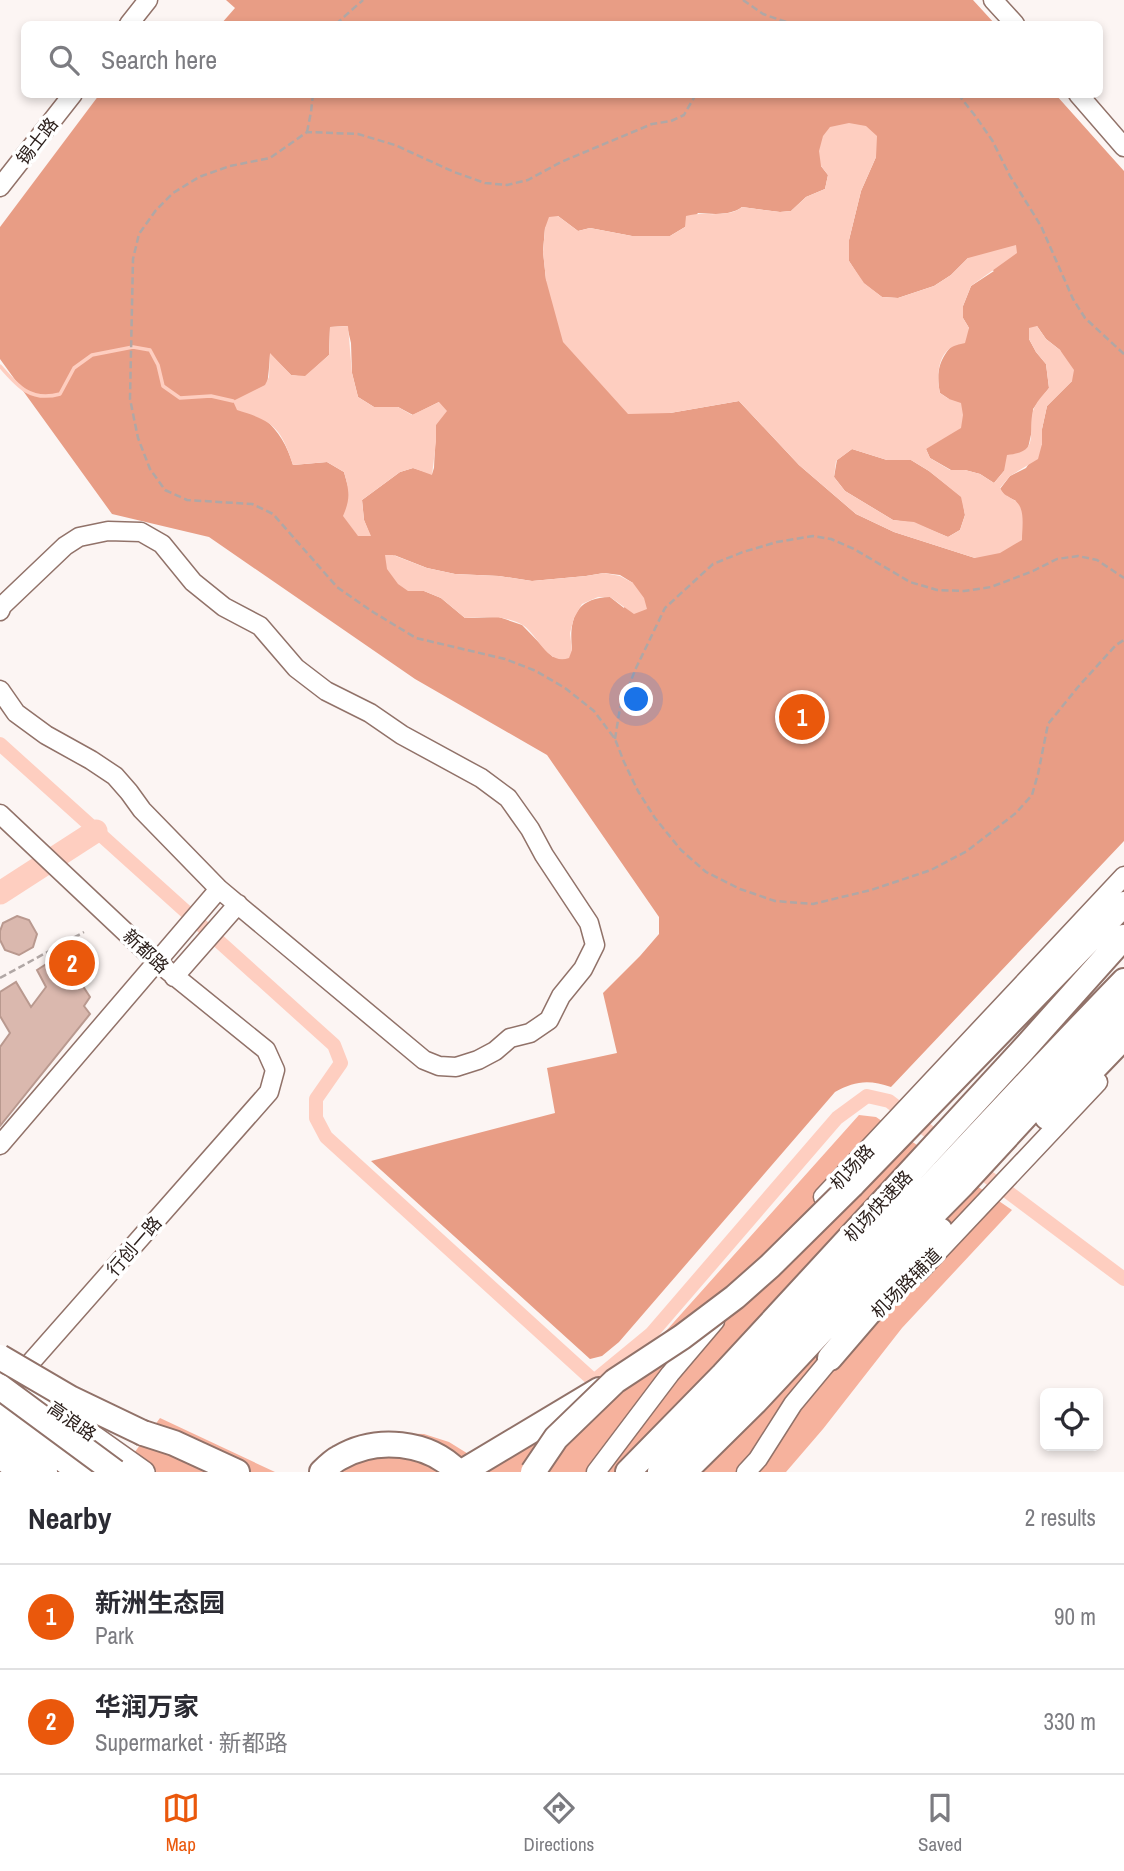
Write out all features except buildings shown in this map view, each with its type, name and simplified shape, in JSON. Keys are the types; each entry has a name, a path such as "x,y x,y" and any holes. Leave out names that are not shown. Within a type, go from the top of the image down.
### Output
{"highway":[{"path":"321,1472 338,1458 356,1450 398,1444 436,1455 460,1472 615,1381 682,1336 735,1297 789,1248 852,1185 897,1128 923,1101 1124,904"},
{"name":"机场快速路","path":"985,1152 1023,1051 1124,937"},
{"name":"机场快速路","path":"660,1472 739,1390 958,1181 985,1152 1124,981"},
{"path":"684,1472 739,1390 887,1261 985,1152 1124,1009"},
{"path":"985,1152 1124,1037"},
{"path":"830,1358 936,1234 958,1181"},
{"path":"0,1357 70,1398 143,1433 174,1452 199,1472"},
{"path":"5,1379 115,1472"},
{"path":"533,1472 556,1438 615,1381"},
{"path":"708,1472 739,1390"},
{"name":"机场快速路","path":"628,1472 739,1390"},
{"path":"0,1413 80,1472"},
{"path":"143,1433 174,1443 237,1472"},
{"path":"2,1443 45,1472"}],"main road":[{"name":"高浪路","path":"5,1379 144,1472"},
{"path":"2,1443 18,1472"}],"street":[{"path":"131,21 148,0"},
{"path":"993,0 1012,21"},
{"name":"锡士路","path":"0,187 71,98"},
{"path":"1081,98 1124,147"},
{"path":"0,611 2,606 65,546 79,537 108,531 141,532 162,544 194,582 224,607 260,626 296,668 326,691 370,713 402,735 481,778 508,798 589,923 595,945 583,969 561,996 549,1020 530,1033 510,1038 495,1051 456,1067 439,1066 424,1060 215,893 115,776 46,735 16,713 0,690"},
{"name":"新都路","path":"0,814 174,977 266,1050 275,1070 269,1092"},
{"path":"923,1101 1124,876"},
{"path":"0,1145 215,893"},
{"path":"174,977 234,909"},
{"path":"985,1152 1124,1054"},
{"name":"行创一路","path":"0,1400 5,1379 269,1092"},
{"name":"机场路","path":"596,1472 670,1374 798,1224 897,1128"},
{"path":"746,1472 758,1459 793,1404 830,1358"}],"path":[{"path":"338,21 363,0"},
{"path":"743,0 763,13 784,21"},
{"path":"307,132 313,98"},
{"path":"694,98 684,115 671,121 652,124 561,162 528,180 507,185 485,183 394,145 358,134 307,132 270,158 230,166 199,177 173,193 156,210 139,234 133,259 131,399 138,438 150,469 165,490 187,500 252,505 273,514 337,587 416,638 505,659 536,671 565,688 594,711 615,738 633,781 655,818 681,850 706,872 740,889 775,901 813,904 871,890 931,870 967,850 1016,813 1032,795 1048,724 1085,679 1116,645 1124,640"},
{"path":"961,98 992,140 1010,176 1041,226 1084,318 1124,354"},
{"path":"615,738 620,708 665,608 713,564 743,552 776,542 813,536 854,548 910,582 937,590 964,591 991,587 1057,559 1078,556 1097,560 1124,578"},
{"path":"0,978 84,932"}],"shaded area":[{"path":"226,0 973,0 992,21 224,21 235,8"},
{"path":"97,98 1059,98 1124,171 1124,841 891,1087 862,1082 835,1092 619,1342 602,1356 590,1359 371,1161 555,1113 547,1068 617,1053 603,993 659,934 659,917 547,755 415,679 209,537 112,514 0,359 0,227","holes":["876,157 861,191 849,240 849,261 863,283 882,297 898,298 934,286 951,275 968,258 994,271 971,286 963,306 963,318 969,328 949,349 941,364 938,382 940,393 949,399 926,449 930,458 951,470 980,474 994,483 1028,448 1033,409 1049,388 1046,364 1029,339 1037,326 1046,339 1060,350 1072,381 1047,406 1042,444 1026,468 1010,476 1000,489 1004,495 1016,501 975,558 894,532 856,514 799,465 739,401 670,413 546,280 543,251 545,228 558,216 578,231 590,228 632,236 670,236 685,227 698,213 727,213 742,207 791,211 806,197 825,189 828,175 821,166","347,326 351,343 352,373 358,397 374,407 398,407 413,415 439,402 432,474 413,468 400,472 362,500 364,520 370,535 349,503 344,472 327,462 293,465 282,439 264,418 270,354 291,375 305,377 329,355 330,327","394,555 427,568 455,574 532,581 604,573 620,575 633,583 624,608 610,597 598,598 582,606 573,620 572,650 553,657 522,625 499,617 465,618 441,598 424,591"]},
{"path":"849,123 866,126 877,136 876,157 861,191 849,240 849,261 864,283 882,297 898,298 934,286 951,275 968,258 1016,245 1017,253 971,286 963,306 963,318 969,328 965,343 952,347 945,353 938,376 940,393 961,403 961,428 926,449 930,458 950,470 980,474 994,483 1004,471 1007,455 1018,453 1029,446 1034,408 1049,388 1046,364 1029,339 1029,328 1037,326 1046,339 1060,350 1074,370 1072,381 1047,406 1038,459 1010,476 1000,488 1018,503 1023,523 1022,540 1000,553 975,558 894,532 856,514 799,465 739,401 670,413 628,414 563,342 546,280 543,252 549,217 558,216 578,231 590,228 632,236 670,236 685,227 686,216 729,213 742,207 791,211 806,197 825,189 828,175 821,166 819,151 823,136 830,127","holes":["852,449 887,460 911,460 961,497 965,515 960,530 948,537 914,522 893,520 845,491 834,477 836,461"]},
{"path":"348,326 352,373 358,397 374,407 398,407 412,415 439,402 447,411 436,425 432,475 413,468 400,472 362,500 364,520 371,536 358,536 343,516 348,494 344,472 327,462 293,465 280,434 268,422 237,410 233,401 265,385 269,377 270,353 291,375 305,376 329,355 330,327"},
{"path":"852,449 887,460 911,460 929,471 962,497 965,515 960,530 948,537 914,523 893,520 845,491 834,477 837,460"},
{"path":"385,555 455,574 532,581 604,573 620,576 633,583 644,598 647,609 634,614 610,597 598,597 582,604 570,633 572,650 569,658 561,659 548,653 521,624 500,618 465,618 441,598 424,591 408,591 398,584 387,569"},
{"path":"859,1115 876,1117 1012,1210 902,1328 786,1472 313,1472 359,1441 391,1433 424,1434 449,1442 478,1460 598,1407"},
{"path":"160,1418 275,1472 120,1472"}],"waterway":[{"path":"0,366 26,391 50,396 60,394 74,368 92,355 133,347 150,350 158,365 163,386 180,398 211,396 233,401"},
{"path":"0,744 334,1045 341,1063 316,1099 316,1118 326,1137 594,1381 651,1334 837,1118 867,1096 889,1101 945,1144"},
{"path":"0,893 96,831"},
{"path":"972,1165 1124,1279"}],"place":[{"name":"新洲生态园","path":"802,717"},
{"name":"华润万家","path":"72,963"}]}
